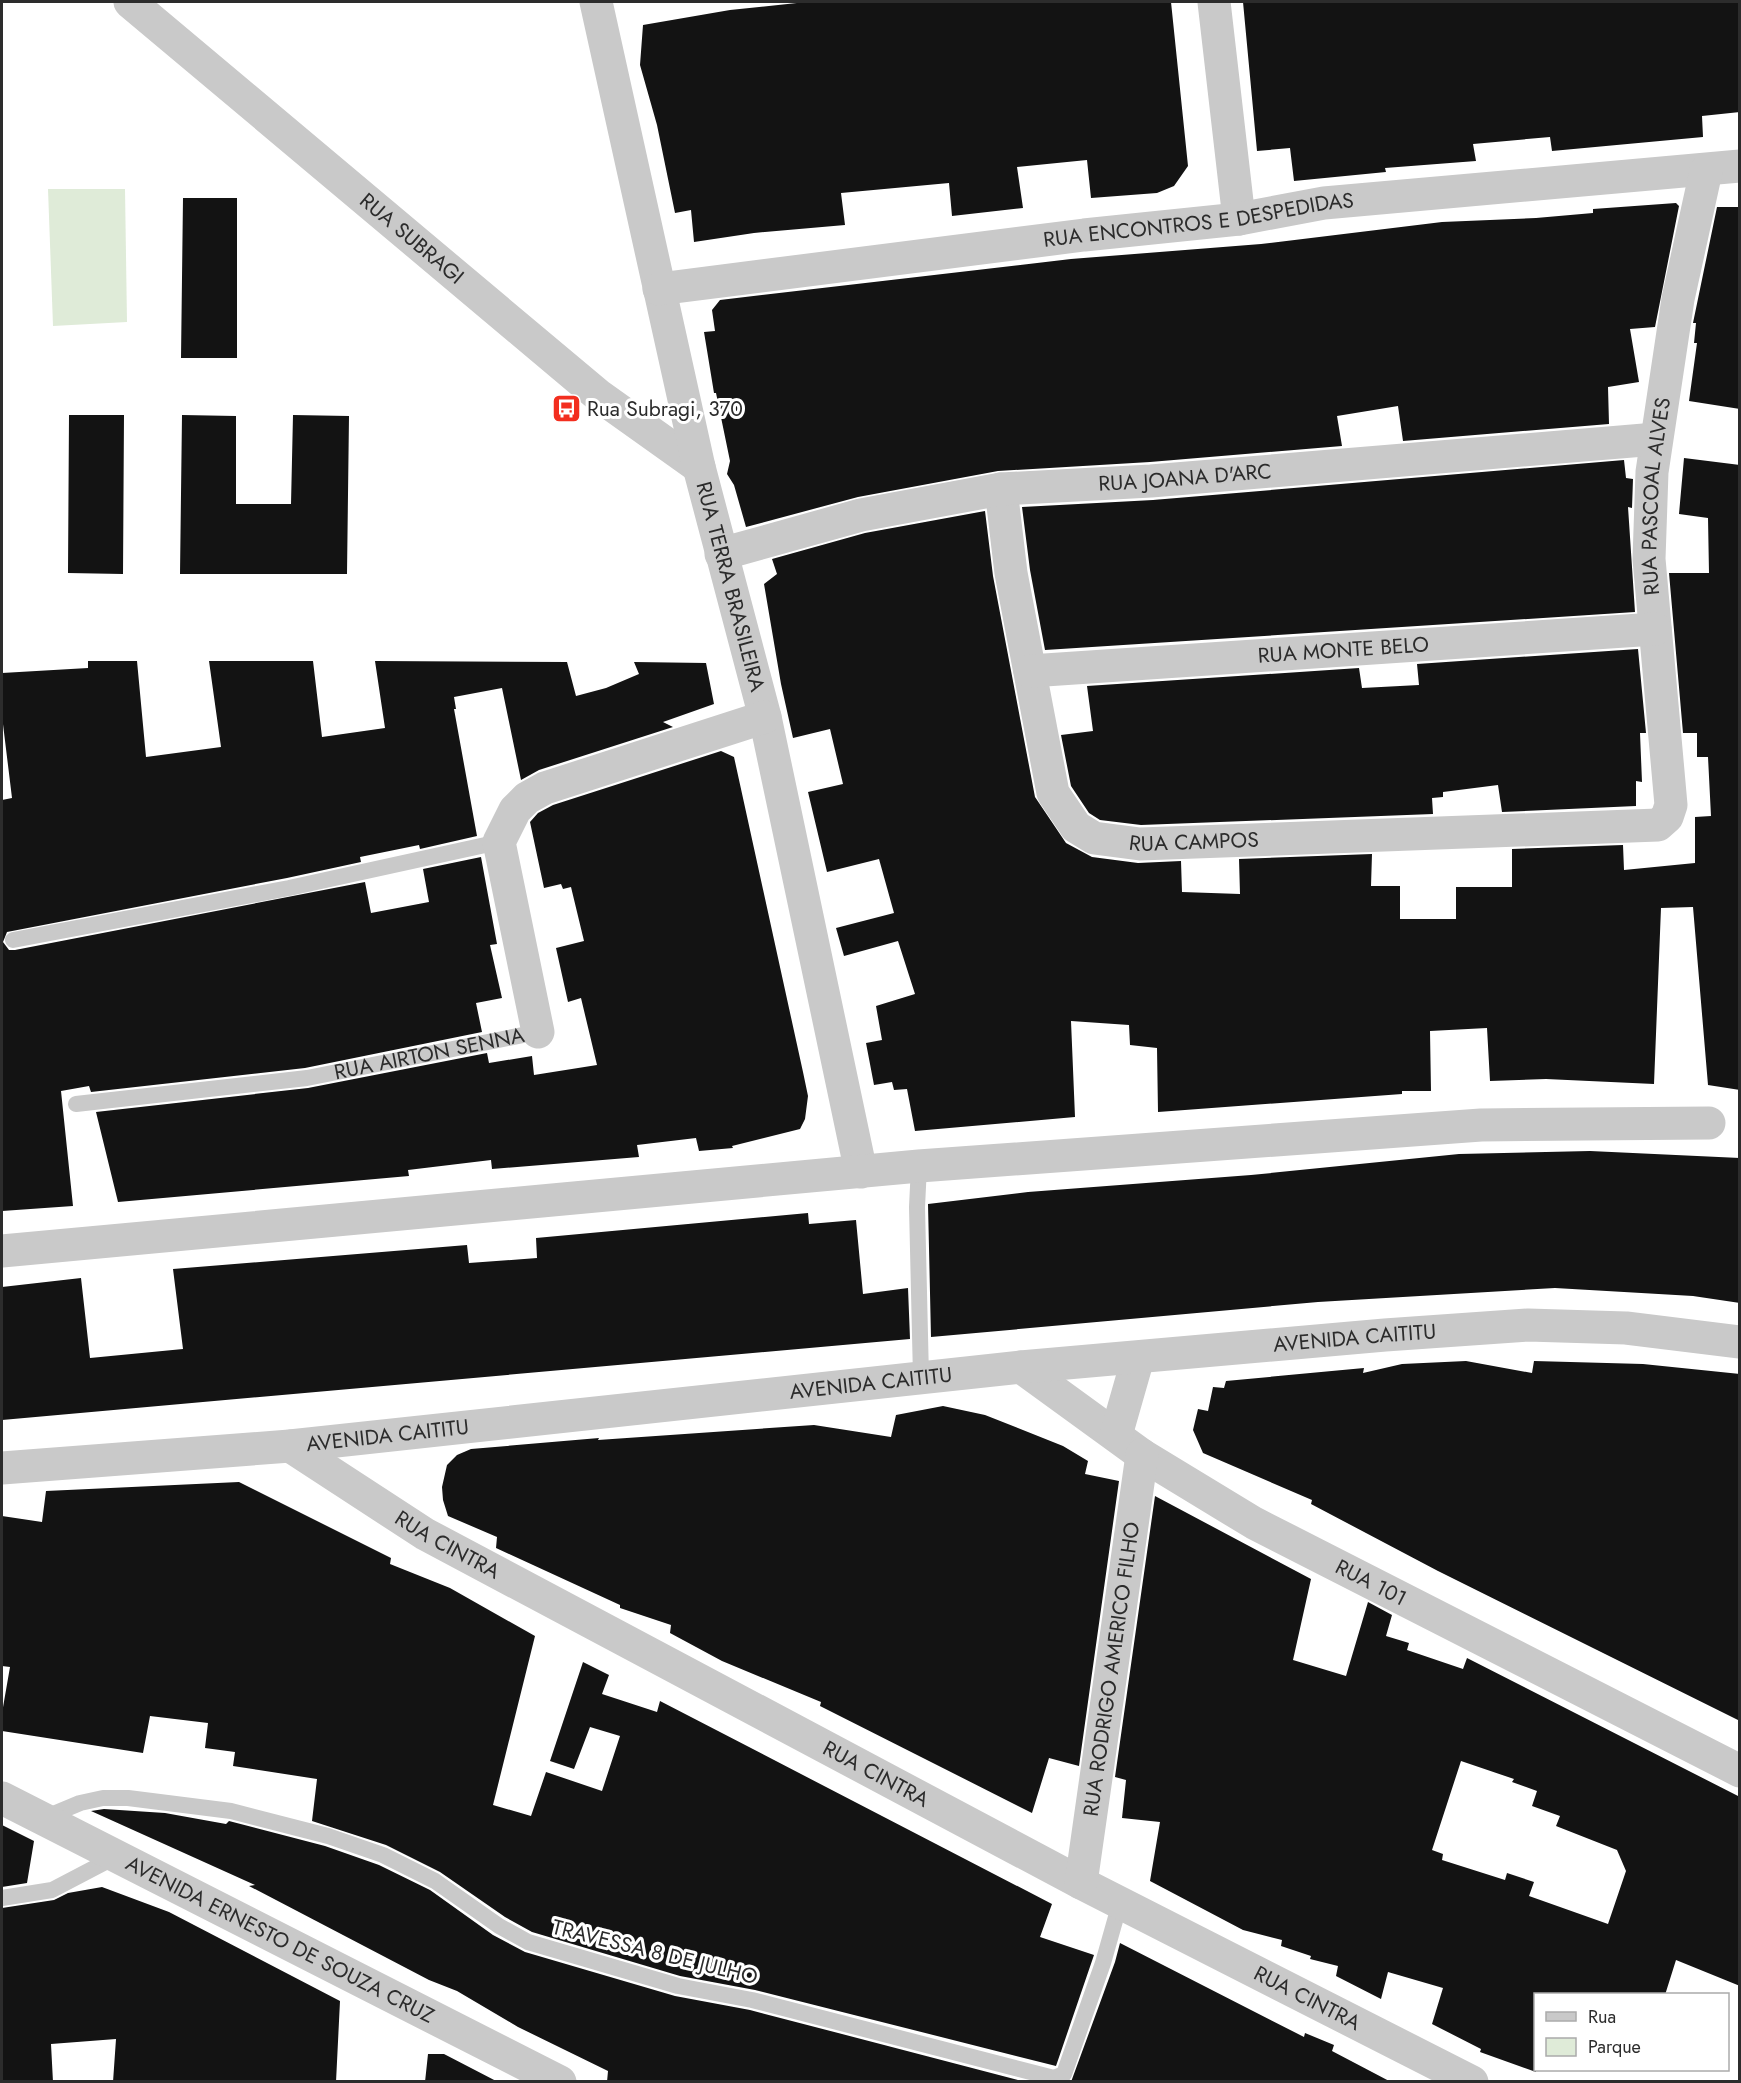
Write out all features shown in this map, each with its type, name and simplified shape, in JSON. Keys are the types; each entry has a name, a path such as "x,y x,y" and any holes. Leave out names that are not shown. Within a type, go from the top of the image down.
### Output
{"street":[{"name":"RUA SUBRAGI","path":"130,2 598,395 699,467"},
{"name":"RUA TERRA BRASILEIRA","path":"596,2 699,467 765,717 861,1172"},
{"path":"1214,2 1239,219"},
{"name":"RUA ENCONTROS E DESPEDIDAS","path":"659,289 1073,237 1239,219 1324,203 1706,171 1740,166"},
{"name":"RUA PASCOAL ALVES","path":"1663,822 1671,805 1649,559 1652,472 1678,300 1706,171"},
{"name":"RUA JOANA D'ARC","path":"722,554 861,515 1001,489 1151,481 1656,439"},
{"name":"RUA CAMPOS","path":"1001,489 1011,573 1053,793 1076,827 1094,838 1140,844 1651,826 1663,822"},
{"name":"RUA MONTE BELO","path":"1030,671 1655,630"},
{"path":"499,842 515,810 527,798 545,788 765,717"},
{"name":"RUA AIRTON SENNA","path":"499,842 538,1032"},
{"path":"2,1251 919,1166 1481,1125 1709,1123"},
{"name":"AVENIDA CAITITU","path":"2,1468 290,1446 1021,1366 1138,1358 1212,1348 1528,1325 1626,1328 1740,1342"},
{"path":"1116,1435 1138,1358"},
{"name":"RUA 101","path":"1021,1366 1142,1455 1254,1523 1740,1771"},
{"name":"RUA CINTRA","path":"290,1446 426,1534 1120,1903 1472,2082"},
{"name":"RUA RODRIGO AMERICO FILHO","path":"1082,1883 1142,1455"},
{"name":"AVENIDA ERNESTO DE SOUZA CRUZ","path":"2,1798 560,2082"}],"lane":[{"path":"13,940 289,888 499,842"},
{"name":"RUA AIRTON SENNA","path":"76,1104 307,1078 538,1032"},
{"path":"919,1166 917,1207 921,1377"},
{"name":"TRAVESSA 8 DE JULHO","path":"44,1818 80,1803 103,1798 128,1798 242,1814 328,1836 383,1855 435,1881 499,1926 528,1942 678,1986 752,2000 1054,2078 1065,2074 1103,1963 1120,1903"},
{"path":"2,1898 52,1890 118,1856"}],"green space":[{"path":"48,189 125,189 127,322 53,326"}],"building":[{"path":"806,2 1171,2 1188,166 1174,186 1157,193 1091,198 1087,160 1017,167 1023,208 952,216 949,183 841,193 845,225 754,233 694,242 691,210 675,213 657,125 640,65 643,25 730,10"},
{"path":"1243,2 1740,2 1740,112 1702,116 1703,137 1552,151 1550,137 1473,144 1476,161 1385,168 1386,172 1294,181 1290,148 1257,151"},
{"path":"183,198 237,198 237,358 181,358"},
{"path":"1676,203 1679,206 1655,327 1630,329 1639,382 1608,387 1609,424 1403,441 1398,406 1337,416 1342,446 1150,462 998,471 858,497 746,527 734,485 727,474 730,461 716,393 714,393 704,332 715,331 712,310 720,300 1071,259 1261,244 1442,222 1536,218 1593,213 1593,209"},
{"path":"1717,207 1740,207 1740,409 1689,401 1697,343 1694,343 1696,323 1693,323"},
{"path":"69,415 124,415 123,574 68,573"},
{"path":"182,415 236,416 236,504 291,504 293,415 349,416 347,574 180,574"},
{"path":"1684,458 1740,465 1740,1090 1708,1085 1693,907 1661,908 1654,1084 1546,1079 1490,1081 1487,1028 1430,1031 1431,1091 1402,1091 1402,1094 1158,1112 1157,1048 1130,1045 1129,1025 1071,1021 1075,1117 915,1131 907,1089 894,1090 892,1082 874,1085 866,1043 882,1040 876,1006 915,994 898,941 844,956 836,928 894,913 879,859 827,872 808,792 843,784 830,729 793,738 764,584 777,574 772,559 865,533 985,511 993,576 1035,797 1066,843 1092,857 1138,863 1181,861 1182,892 1240,894 1239,859 1372,854 1371,886 1400,886 1400,919 1456,919 1456,887 1512,887 1512,849 1623,845 1624,870 1695,863 1695,817 1711,816 1708,757 1697,757 1697,733 1683,733 1669,573 1709,573 1708,518 1679,514"},
{"path":"1624,460 1626,478 1633,479 1632,508 1628,507 1635,612 1045,650 1030,570 1022,507 1153,500"},
{"path":"1638,649 1646,733 1640,733 1642,782 1636,781 1636,806 1502,812 1498,785 1443,792 1443,797 1432,798 1433,814 1141,825 1100,820 1089,813 1071,786 1061,735 1093,731 1087,686 1359,668 1362,688 1419,685 1417,664"},
{"path":"88,661 137,661 146,757 221,747 209,661 313,661 322,737 385,728 375,661 567,662 576,696 606,688 639,674 634,662 706,663 714,704 663,722 673,727 539,770 521,780 502,688 454,697 456,709 454,709 477,836 420,849 419,845 360,857 361,862 287,878 7,932 3,942 9,950 15,950 365,882 371,913 429,902 423,869 481,857 497,944 490,945 502,998 476,1003 482,1032 305,1068 91,1092 89,1086 61,1091 73,1206 2,1211 2,800 12,798 2,716 2,673 88,668"},
{"path":"721,751 734,757 803,1072 808,1096 805,1119 800,1129 732,1146 733,1148 699,1151 696,1138 637,1145 639,1157 492,1169 491,1160 408,1170 409,1176 118,1202 96,1112 308,1088 487,1053 489,1063 532,1056 534,1075 597,1065 581,998 568,1002 556,948 584,941 571,887 563,889 561,884 544,888 530,822 538,813 553,805"},
{"path":"1590,1151 1740,1158 1740,1303 1693,1296 1555,1288 1318,1302 931,1337 928,1204 1028,1192 1251,1175 1459,1154"},
{"path":"808,1213 809,1224 856,1220 863,1294 908,1288 910,1339 2,1420 2,1287 81,1278 90,1358 183,1349 173,1269 467,1245 469,1263 537,1258 536,1238"},
{"path":"1466,1361 1532,1373 1534,1361 1643,1364 1740,1374 1740,1721 1438,1571 1311,1504 1312,1500 1203,1453 1193,1430 1198,1409 1208,1411 1213,1387 1224,1388 1226,1381 1364,1368 1363,1373 1402,1364"},
{"path":"943,1406 985,1415 1063,1446 1088,1461 1085,1474 1119,1481 1079,1766 1049,1758 1032,1813 820,1706 821,1702 722,1661 670,1633 671,1625 620,1608 620,1605 496,1548 497,1537 448,1516 443,1500 442,1487 447,1465 457,1455 471,1449 599,1438 598,1440 814,1425 891,1437 896,1415"},
{"path":"239,1482 391,1558 390,1564 450,1588 535,1636 493,1805 531,1816 546,1772 602,1791 620,1736 590,1727 574,1769 550,1761 583,1662 609,1675 602,1694 657,1712 660,1701 1052,1904 1040,1937 1094,1955 1056,2066 755,1990 680,1976 532,1932 505,1917 440,1872 386,1845 312,1821 317,1779 233,1766 235,1752 205,1748 208,1723 150,1716 143,1753 2,1731 2,1713 10,1667 2,1666 2,1516 42,1522 46,1491"},
{"path":"1155,1496 1311,1579 1293,1660 1346,1676 1368,1602 1392,1615 1386,1636 1409,1643 1407,1650 1463,1669 1467,1658 1740,1797 1740,1986 1676,1960 1666,1993 1534,1993 1534,2071 1536,2072 1480,2052 1481,2049 1432,2024 1443,1988 1388,1972 1381,1999 1336,1976 1338,1966 1310,1959 1311,1956 1281,1946 1282,1940 1243,1930 1150,1881 1160,1822 1122,1818 1126,1780 1115,1777","holes":["1461,1761 1514,1779 1512,1782 1537,1791 1532,1806 1560,1816 1556,1826 1617,1850 1626,1871 1608,1924 1529,1896 1534,1882 1507,1873 1505,1880 1442,1860 1443,1854 1432,1850"]},
{"path":"104,1809 165,1813 226,1824 229,1821 325,1846 379,1865 430,1890 493,1935 525,1952 675,1996 750,2010 1026,2082 607,2082 608,2071 518,2027 457,1991 429,1980 249,1886 255,1885 91,1811"},
{"path":"2,1825 34,1841 27,1883 2,1887"},
{"path":"102,1887 169,1912 340,2001 336,2082 113,2082 116,2039 51,2044 53,2082 2,2082 2,1908 54,1900 68,1893"},
{"path":"1120,1943 1304,2037 1305,2033 1334,2045 1332,2051 1391,2082 1071,2082"},
{"path":"428,2054 444,2054 498,2082 425,2082"}],"place":[{"name":"Rua Subragi, 370","path":"566,409"}]}
